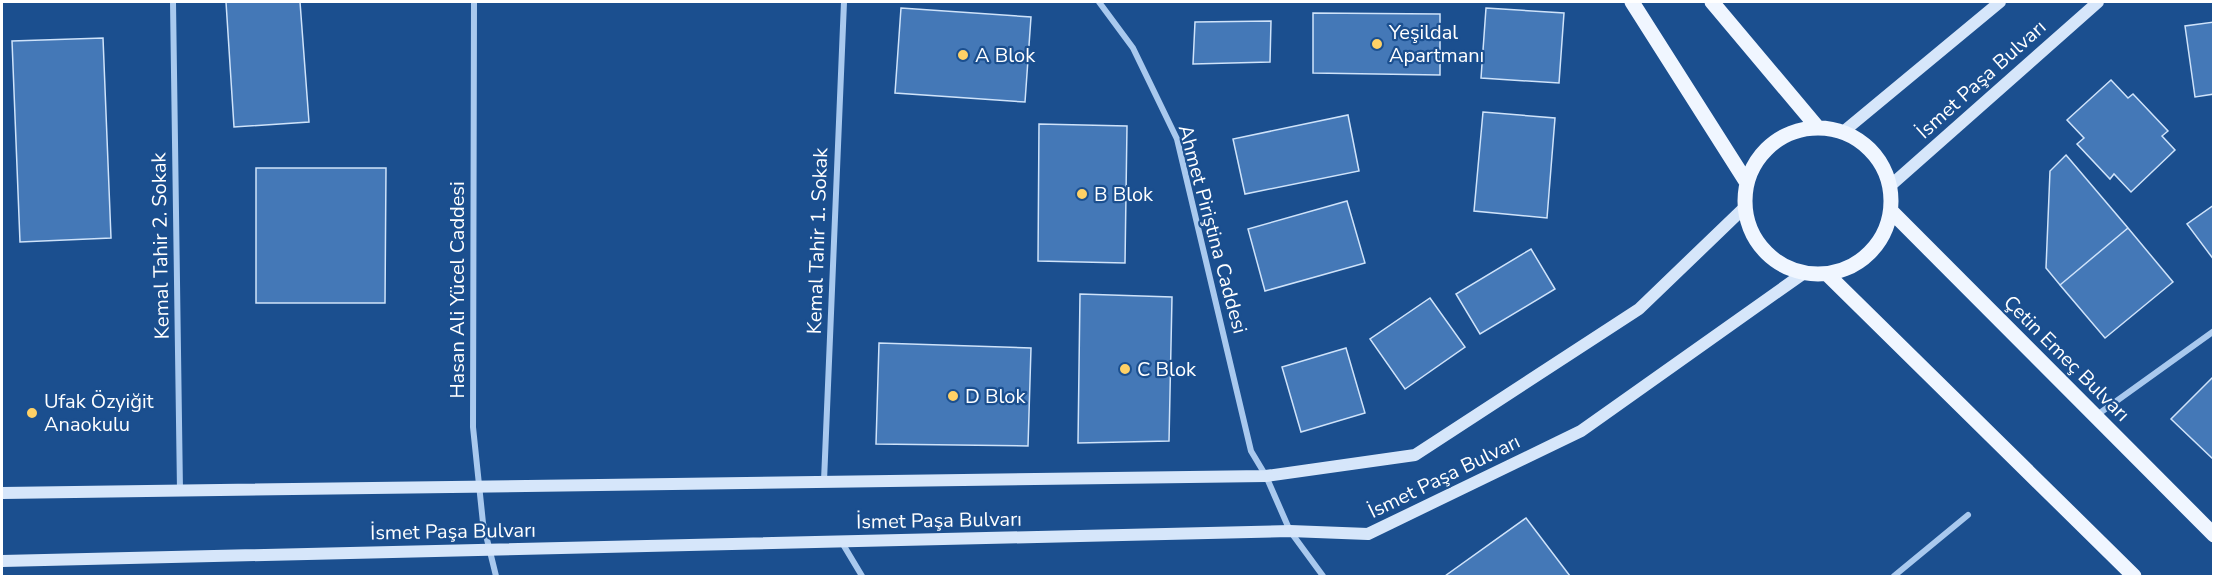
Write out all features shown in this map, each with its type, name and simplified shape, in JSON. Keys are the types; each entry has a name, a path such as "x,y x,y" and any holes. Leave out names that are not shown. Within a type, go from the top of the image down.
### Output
{"main road":[{"path":"1632,2 1747,183"},
{"path":"1712,2 1818,128"},
{"path":"1818,128 1843,132 1864,144 1881,163 1890,186 1891,211 1884,234 1870,253 1850,267 1827,274 1804,273 1781,264 1763,249 1751,230 1745,207 1747,183 1757,161 1773,143 1794,132 1818,128"},
{"name":"Çetin Emeç Bulvarı","path":"1891,211 2214,535"},
{"path":"1827,274 2134,576"}],"street":[{"name":"Kemal Tahir 2. Sokak","path":"173,2 180,491"},
{"name":"Hasan Ali Yücel Caddesi","path":"474,2 473,427 483,523 496,576"},
{"name":"Kemal Tahir 1. Sokak","path":"824,481 844,2"},
{"name":"Ahmet Piriştina Caddesi","path":"1099,2 1133,48 1177,139 1251,451 1266,476 1290,531 1323,576"},
{"path":"1843,132 2000,2"},
{"name":"İsmet Paşa Bulvarı","path":"1890,186 2098,2"},
{"name":"İsmet Paşa Bulvarı","path":"2,493 1266,476 1415,454 1639,309 1745,207"},
{"name":"İsmet Paşa Bulvarı","path":"2,561 1290,531 1368,534 1581,431 1804,273"},
{"path":"2095,416 2214,331"},
{"path":"1894,576 1968,515"},
{"path":"841,541 862,576"}],"building":[{"path":"226,2 300,2 309,122 234,127"},
{"name":"A Blok","path":"901,8 1031,17 1025,102 895,93"},
{"path":"1486,8 1564,13 1559,83 1481,78"},
{"name":"Yeşildal Apartmanı","path":"1313,13 1440,14 1440,75 1313,73"},
{"path":"1271,21 1270,62 1193,64 1195,22"},
{"path":"2214,22 2214,94 2195,97 2185,26"},
{"path":"103,38 111,238 20,242 12,41"},
{"path":"2111,80 2128,98 2133,94 2168,131 2162,136 2175,150 2131,192 2114,174 2110,179 2077,144 2084,138 2067,120"},
{"path":"1483,112 1555,118 1547,218 1474,211"},
{"path":"1348,115 1359,171 1245,194 1233,139"},
{"name":"B Blok","path":"1039,124 1127,126 1125,263 1038,261"},
{"path":"2066,155 2128,228 2060,285 2046,268 2050,171"},
{"path":"256,168 386,168 385,303 256,303"},
{"path":"1347,201 1365,263 1265,291 1248,229"},
{"path":"2214,205 2214,260 2187,224"},
{"path":"2128,228 2173,282 2105,338 2060,285"},
{"path":"1531,249 1555,289 1480,334 1456,294"},
{"name":"C Blok","path":"1080,294 1172,297 1169,441 1078,443"},
{"path":"1430,298 1465,347 1405,389 1370,339"},
{"name":"D Blok","path":"879,343 1031,348 1028,446 876,444"},
{"path":"1346,348 1365,413 1301,432 1282,367"},
{"path":"2214,376 2214,460 2171,419"},
{"path":"1526,518 1570,576 1445,576"}],"place":[{"name":"Yeşildal Apartmanı","path":"1377,44"},
{"name":"A Blok","path":"963,55"},
{"name":"B Blok","path":"1082,194"},
{"name":"C Blok","path":"1125,369"},
{"name":"D Blok","path":"953,396"},
{"name":"Ufak Özyiğit Anaokulu","path":"32,413"}]}
